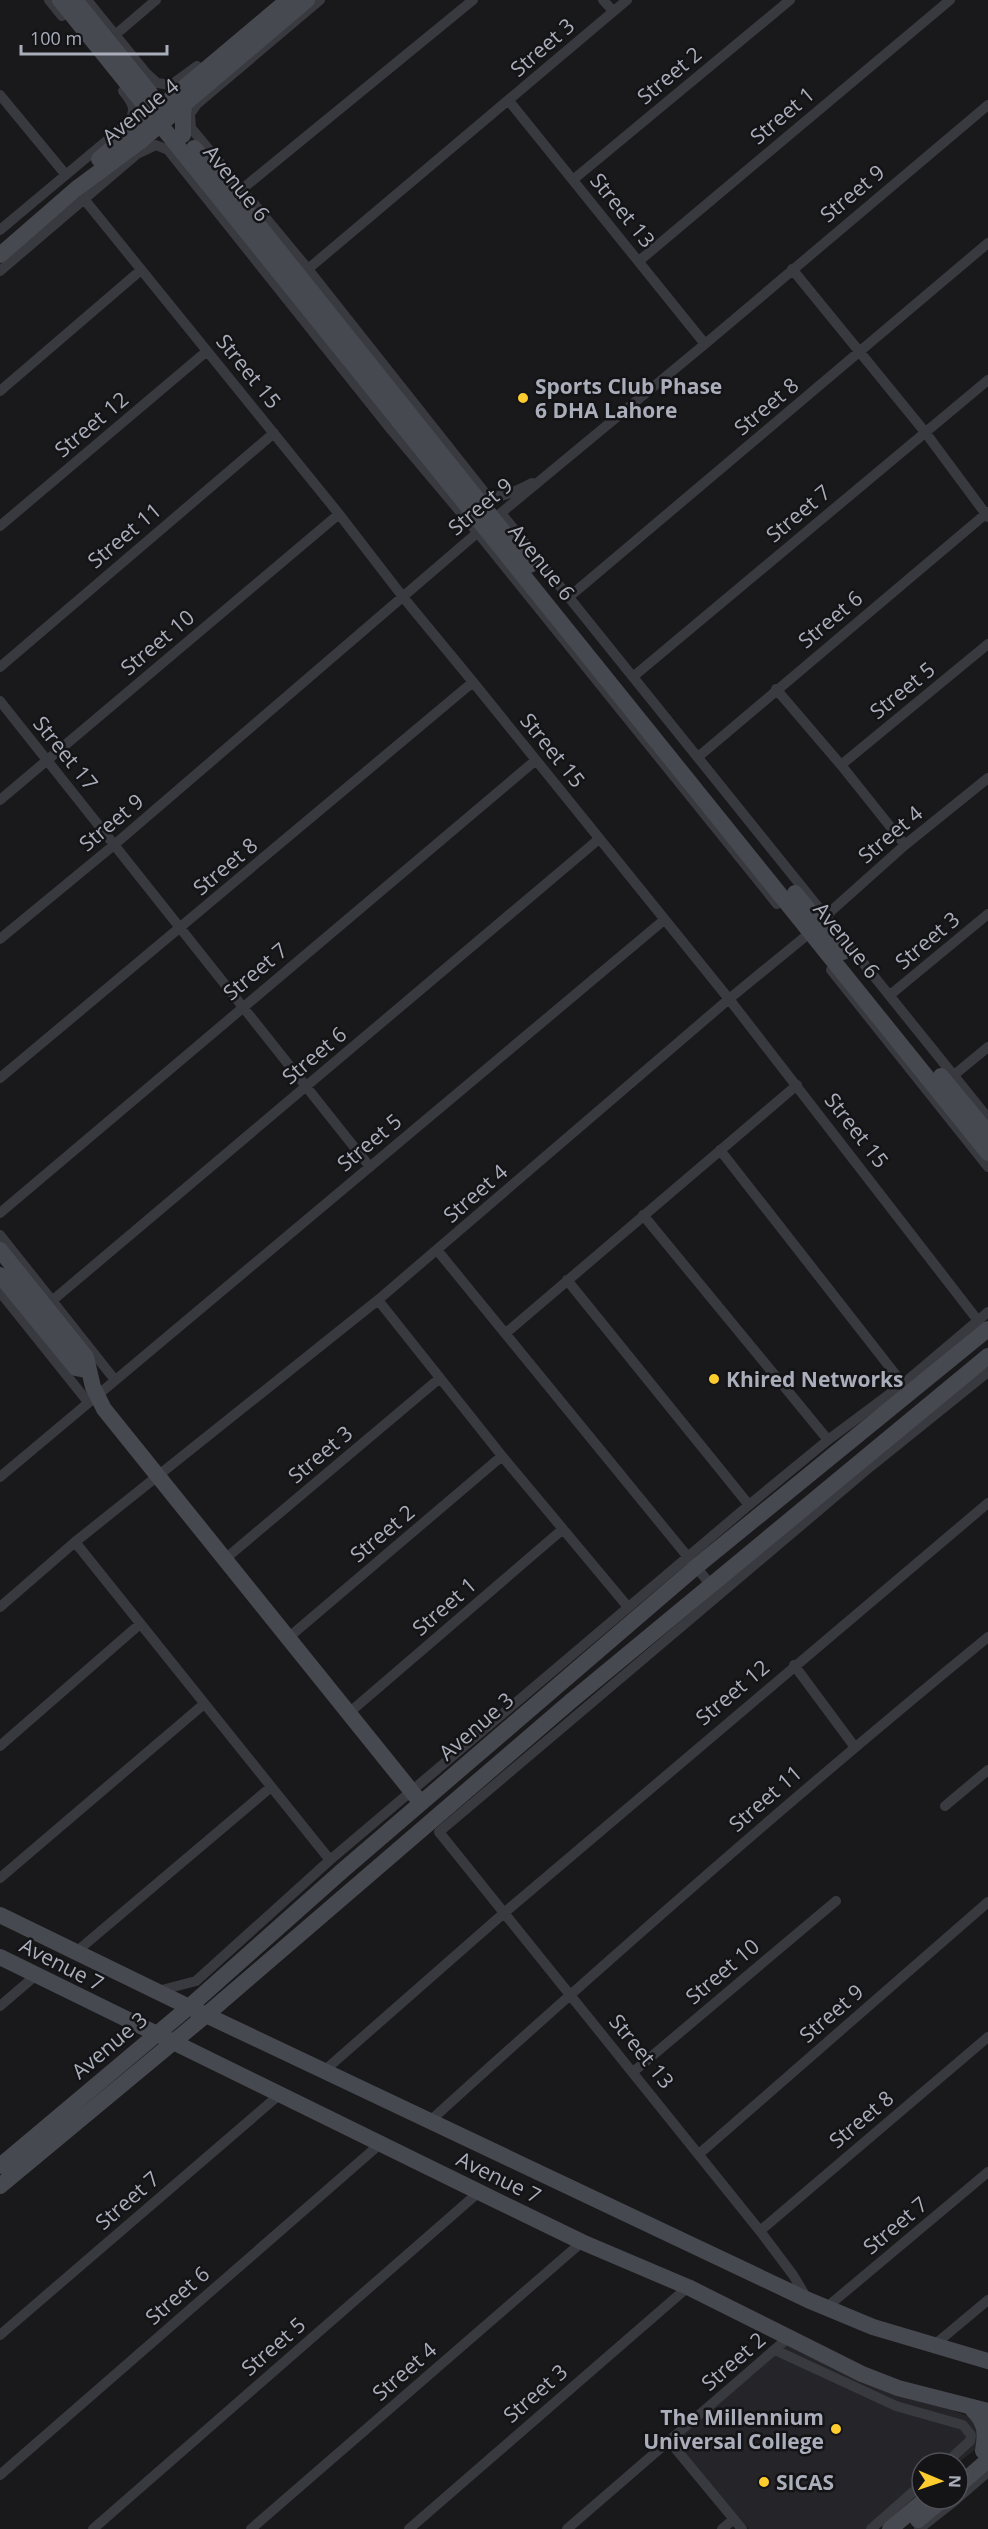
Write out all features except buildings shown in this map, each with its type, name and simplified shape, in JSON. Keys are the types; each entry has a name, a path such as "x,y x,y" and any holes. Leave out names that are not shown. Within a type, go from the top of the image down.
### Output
{"main road":[{"name":"Avenue 6","path":"60,0 137,86"},
{"name":"Avenue 6","path":"75,0 137,86 184,145 815,926 988,1133"},
{"name":"Avenue 4","path":"0,243 161,116 184,89 288,0"},
{"name":"Avenue 4","path":"184,89 307,0"},
{"path":"137,86 168,94 184,89 184,145 153,138 133,139 140,110 137,86"},
{"name":"Avenue 4","path":"0,255 133,139"},
{"name":"Avenue 6","path":"815,926 988,1153"},
{"path":"0,1250 86,1357 88,1370 92,1377 93,1398 350,1712 416,1797"},
{"path":"0,1275 76,1368 88,1370"},
{"name":"Avenue 3","path":"0,2186 163,2038 221,1969 416,1797 693,1561 984,1327"},
{"name":"Avenue 3","path":"0,2166 163,2038 206,2015 710,1584 988,1356"},
{"name":"Avenue 7","path":"0,1915 808,2300 873,2327 988,2361"},
{"name":"Avenue 7","path":"0,1958 582,2242 688,2287 862,2374 889,2385 980,2410"},
{"path":"970,2472 986,2453 986,2439 980,2410"},
{"path":"970,2464 986,2453"},
{"path":"890,2529 912,2511"},
{"path":"907,2529 929,2511"}],"street":[{"path":"49,0 137,86"},
{"path":"87,0 115,35 137,86"},
{"path":"115,35 156,0"},
{"path":"184,89 275,0"},
{"path":"320,0 193,108 184,145 242,189 486,494 492,497 499,496 542,480"},
{"path":"242,189 473,0"},
{"path":"603,0 613,11"},
{"name":"Street 3","path":"308,269 627,0"},
{"name":"Street 2","path":"574,179 790,0"},
{"name":"Street 1","path":"639,261 950,0"},
{"path":"0,95 66,176"},
{"name":"Street 13","path":"509,101 705,344"},
{"name":"Street 9","path":"0,939 114,845 489,523 988,105"},
{"path":"0,230 66,176 133,139"},
{"path":"0,271 84,199 133,139"},
{"name":"Street 15","path":"84,199 729,999 984,1327"},
{"name":"Street 8","path":"569,597 988,243"},
{"path":"0,391 141,270"},
{"path":"792,270 925,432 987,514"},
{"name":"Street 12","path":"0,526 207,351"},
{"name":"Street 7","path":"634,676 988,380"},
{"name":"Street 11","path":"0,667 274,433"},
{"name":"Street 10","path":"0,800 339,514"},
{"name":"Street 6","path":"698,757 776,689 987,514"},
{"path":"489,523 569,597 698,757 815,926 988,1167"},
{"name":"Street 5","path":"841,765 988,644"},
{"name":"Street 8","path":"0,1078 474,682"},
{"path":"776,689 905,845"},
{"name":"Street 17","path":"0,701 370,1167"},
{"name":"Street 7","path":"0,1213 536,760"},
{"name":"Street 4","path":"158,1478 438,1250 815,926 905,845 988,778"},
{"name":"Street 6","path":"53,1300 599,839"},
{"name":"Street 3","path":"890,995 988,914"},
{"name":"Street 5","path":"93,1398 664,920"},
{"path":"815,926 890,995 988,1118"},
{"path":"954,1075 988,1047"},
{"path":"506,1332 797,1085"},
{"path":"720,1150 903,1384"},
{"path":"643,1215 828,1440"},
{"path":"0,1235 116,1380"},
{"path":"438,1250 710,1584"},
{"path":"567,1280 749,1505"},
{"path":"0,1292 93,1398 0,1477"},
{"path":"378,1300 502,1456 628,1607"},
{"path":"156,1991 196,1981 221,1969 330,1860 416,1797 628,1607 693,1561 749,1505 828,1440 984,1327 988,1312"},
{"name":"Street 13","path":"808,2300 793,2275 760,2231 438,1832 825,1505 988,1372"},
{"name":"Street 3","path":"225,1559 440,1378"},
{"name":"Street 2","path":"288,1638 502,1456"},
{"path":"0,1607 75,1542 158,1478"},
{"name":"Street 12","path":"324,2071 504,1913 988,1503"},
{"name":"Street 1","path":"350,1712 563,1529"},
{"path":"75,1542 330,1860"},
{"path":"0,1746 140,1624"},
{"name":"Street 11","path":"430,2121 570,1994 854,1746 988,1636"},
{"path":"794,1665 854,1746"},
{"path":"0,1878 204,1704"},
{"path":"945,1806 988,1770"},
{"path":"76,1952 271,1787"},
{"name":"Street 10","path":"633,2072 836,1901"},
{"name":"Street 9","path":"699,2154 988,1903"},
{"path":"0,2006 35,1976"},
{"name":"Street 8","path":"760,2231 988,2037"},
{"name":"Street 7","path":"0,2335 279,2095"},
{"name":"Street 6","path":"0,2475 380,2144"},
{"name":"Street 7","path":"827,2307 988,2172"},
{"name":"Street 5","path":"93,2529 479,2192"},
{"name":"Street 4","path":"251,2529 582,2242"},
{"name":"Street 3","path":"409,2529 688,2287"},
{"path":"933,2346 988,2300"},
{"name":"Street 2","path":"567,2529 788,2338"},
{"path":"775,2350 896,2406 963,2425 971,2435 970,2441 959,2451"},
{"path":"670,2442 742,2529"},
{"path":"970,2488 988,2472"},
{"path":"871,2529 910,2495"},
{"path":"919,2529 942,2511"},
{"path":"722,2529 734,2519"}],"shaded area":[{"name":"The Millennium Universal College","path":"789,2343 810,2356 978,2420 976,2449 970,2454 970,2451 910,2451 910,2502 876,2529 749,2529 674,2443"}],"place":[{"name":"Sports Club Phase 6 DHA Lahore","path":"523,398"},
{"name":"Khired Networks","path":"714,1379"},
{"name":"The Millennium Universal College","path":"836,2429"},
{"name":"SICAS","path":"764,2482"}]}
